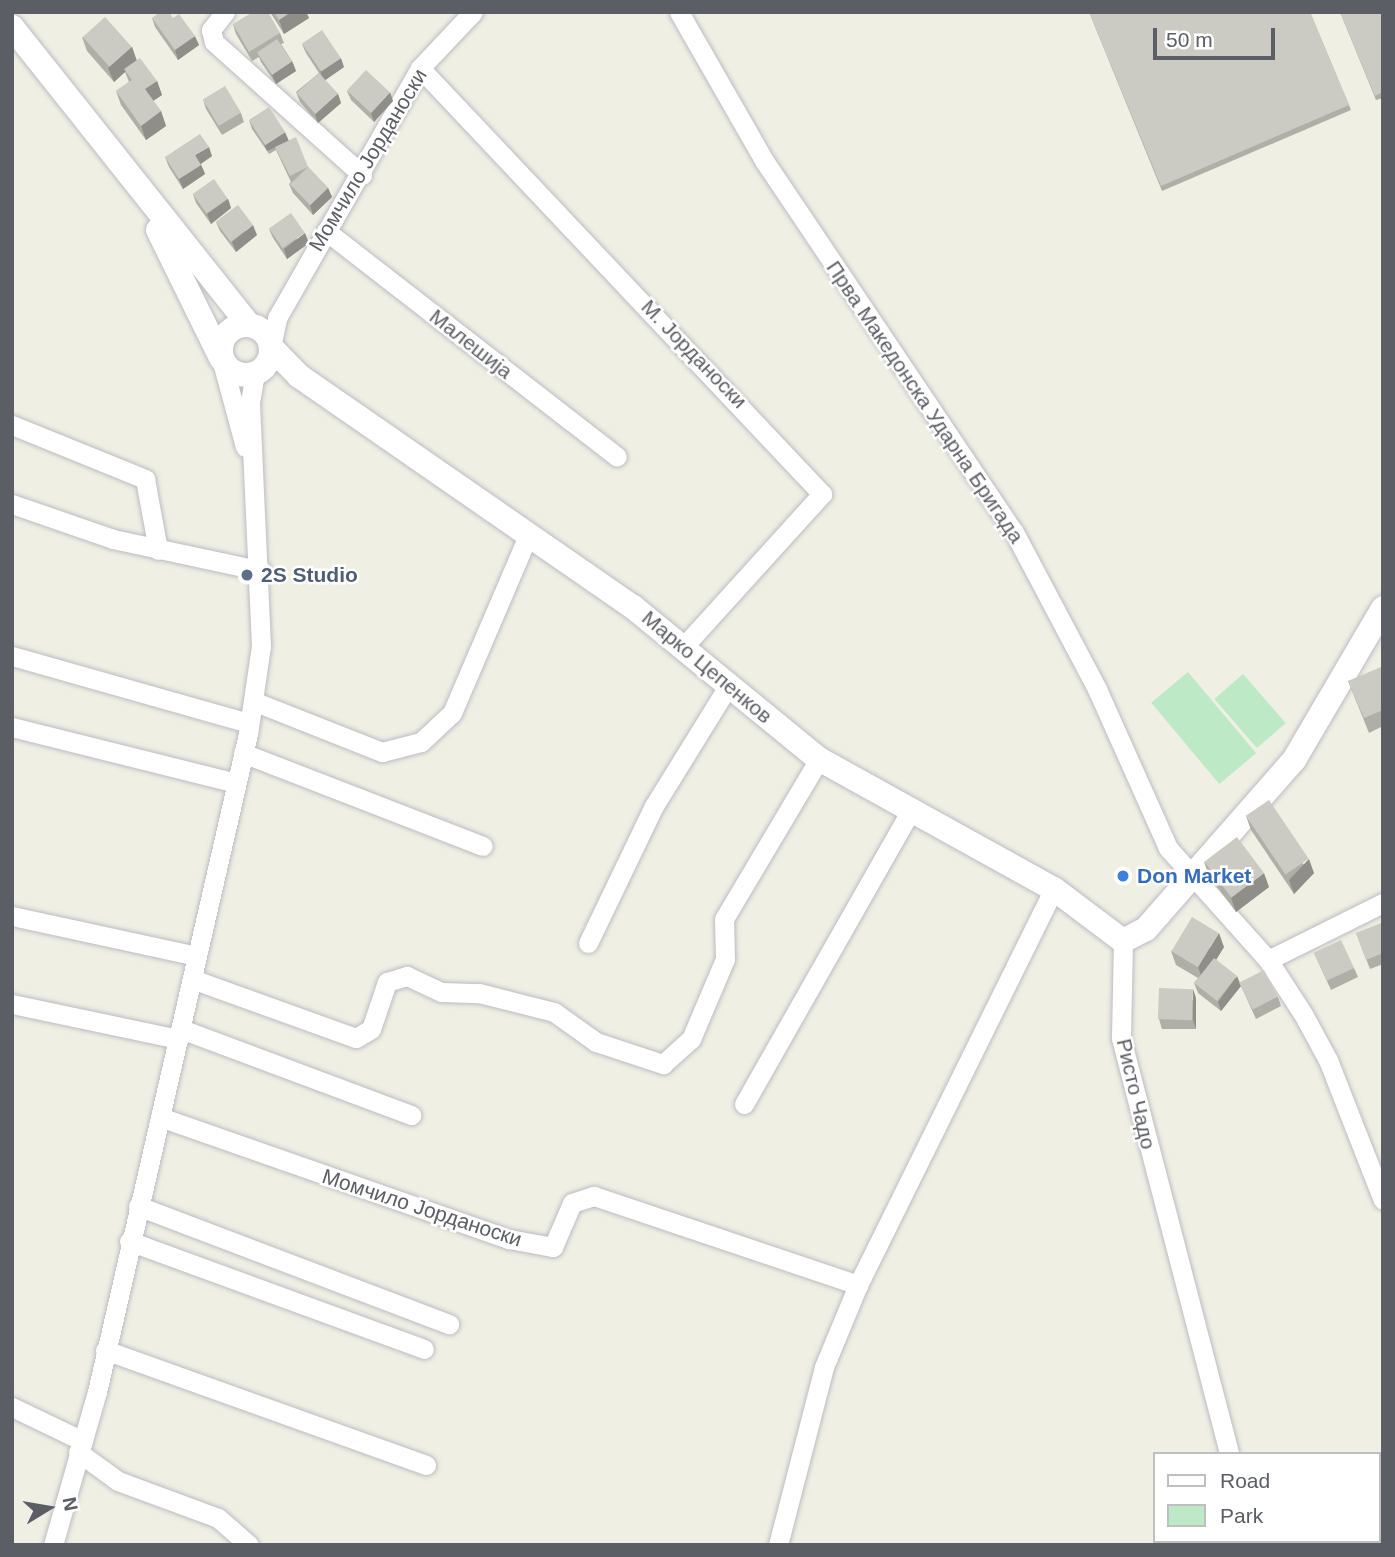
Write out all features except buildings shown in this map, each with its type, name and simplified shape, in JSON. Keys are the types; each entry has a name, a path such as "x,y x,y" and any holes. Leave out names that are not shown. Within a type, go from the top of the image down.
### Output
{"street":[{"path":"225,12 211,30 214,42 362,174"},
{"name":"Момчило Јорданоски","path":"262,343 362,174 420,68 473,12"},
{"name":"Прва Македонска Ударна Бригада","path":"679,12 758,152 1014,533 1097,689 1168,848 1189,877 1268,960 1328,1060 1383,1200"},
{"path":"12,27 262,343 253,468 262,571 253,701 180,1034 105,1350 53,1545"},
{"name":"М. Јорданоски","path":"420,68 822,494 684,646"},
{"path":"130,177 221,358 253,468"},
{"name":"Малешија","path":"326,231 617,457"},
{"path":"221,358 226,333 262,343"},
{"path":"221,358 239,375 262,343"},
{"name":"Марко Цепенков","path":"262,343 299,376 684,646 728,686 819,759 910,812 1054,889 1124,942"},
{"path":"12,425 145,479 158,550"},
{"path":"12,504 158,550 262,571"},
{"path":"253,701 382,752 421,742 452,713 527,538"},
{"path":"1124,942 1146,929 1294,760 1383,608"},
{"path":"12,656 249,723"},
{"path":"588,943 654,806 728,686"},
{"path":"12,727 236,783"},
{"path":"243,753 483,846"},
{"path":"192,979 356,1038 371,1029 387,982 407,976 442,992 479,993 554,1012 596,1042 663,1063 691,1039 725,959 724,919 819,759"},
{"path":"744,1104 910,812"},
{"path":"778,1545 824,1367 858,1285 1054,889"},
{"path":"1268,960 1383,903"},
{"path":"12,916 197,956"},
{"name":"Ристо Чадо","path":"1124,942 1121,1038 1228,1452"},
{"path":"12,1004 180,1034 411,1115"},
{"name":"Момчило Јорданоски","path":"160,1117 509,1239 553,1247 572,1203 594,1196 858,1285"},
{"path":"138,1206 449,1324"},
{"path":"129,1241 424,1349"},
{"path":"105,1350 426,1465"},
{"path":"12,1406 80,1446 118,1481 218,1518 249,1545"}],"green space":[{"path":"1188,672 1256,753 1219,784 1151,703"},
{"path":"1243,674 1286,723 1257,748 1214,699"}],"place":[{"name":"2S Studio","path":"247,575"},
{"name":"Don Market","path":"1123,876"}]}
